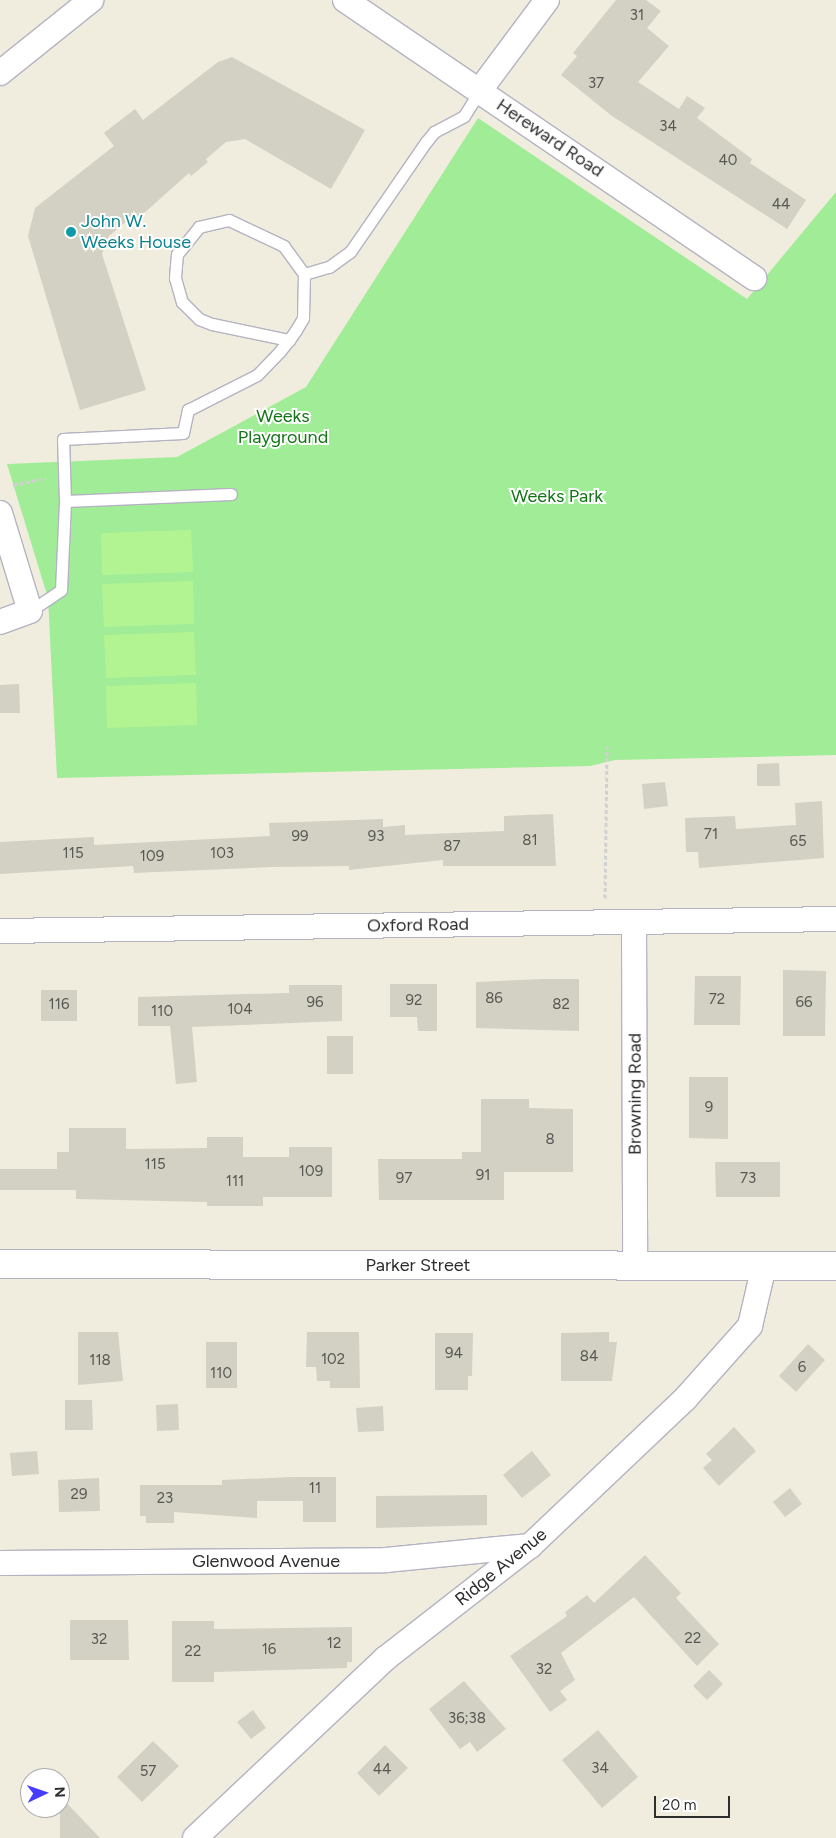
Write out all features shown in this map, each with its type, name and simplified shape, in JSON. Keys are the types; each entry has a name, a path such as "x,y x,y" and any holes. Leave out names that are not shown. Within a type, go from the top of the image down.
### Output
{"main road":[{"name":"Parker Street","path":"0,1264 836,1266"}],"street":[{"path":"0,73 91,0"},
{"name":"Hereward Road","path":"345,0 754,278"},
{"path":"480,90 547,0"},
{"path":"0,513 30,611 0,622"},
{"name":"Oxford Road","path":"0,931 836,919"},
{"name":"Browning Road","path":"634,923 635,1266"},
{"name":"Ridge Avenue","path":"195,1838 386,1658 530,1546 685,1399 750,1326 764,1266"},
{"name":"Glenwood Avenue","path":"0,1563 386,1560 530,1546"}],"lane":[{"path":"304,274 329,267 350,252 434,132 464,116 480,90"},
{"path":"30,611 61,590 65,501 63,439 183,433 188,410 244,385 289,340 305,310 304,274 284,246 229,220 199,227 177,254 177,292 199,320 289,340"},
{"path":"65,501 231,494"}],"path":[{"path":"13,485 64,475"},
{"path":"606,923 607,746"}],"green space":[{"name":"Weeks Park","path":"478,118 747,299 836,192 836,755 615,760 590,766 57,778 48,598 7,464 177,457 306,387"},
{"path":"191,530 193,572 102,575 101,533"},
{"path":"193,581 194,624 104,627 102,584"},
{"path":"194,632 196,675 106,678 104,635"},
{"path":"196,683 197,725 107,728 106,686"}],"building":[{"path":"616,0 646,0 661,11 647,28 669,46 638,82 679,109 687,96 705,108 697,118 752,159 750,163 806,200 787,229 612,116 561,75 577,56 573,53"},
{"name":"John W. Weeks House","path":"232,57 365,130 331,189 245,139 226,142 206,159 208,162 191,176 189,173 133,223 129,219 109,236 102,254 146,390 80,410 28,236 35,208 114,146 104,133 135,109 143,120 218,62"},
{"path":"19,684 20,713 0,713 0,685"},
{"path":"779,763 780,786 757,786 757,764"},
{"path":"665,782 668,806 644,809 642,784"},
{"path":"822,801 824,858 699,868 698,852 686,852 685,818 735,816 736,829 796,825 795,803"},
{"path":"553,814 556,866 443,866 443,860 349,870 349,866 271,867 134,873 133,866 0,874 0,842 94,837 94,845 270,836 269,823 383,819 383,827 405,825 405,835 504,831 504,816"},
{"path":"783,970 826,971 825,1036 783,1036"},
{"path":"695,976 741,976 740,1025 694,1025"},
{"path":"579,979 579,1031 476,1028 476,982"},
{"path":"390,984 437,984 437,1031 418,1031 417,1017 390,1017"},
{"path":"289,985 342,985 342,1021 192,1027 197,1082 176,1084 170,1026 138,1026 138,997 289,993"},
{"path":"41,990 77,990 77,1021 41,1021"},
{"path":"327,1036 353,1036 353,1074 327,1074"},
{"path":"689,1077 728,1077 728,1139 689,1138"},
{"path":"481,1099 529,1099 529,1108 573,1109 573,1172 504,1172 504,1200 379,1200 378,1159 462,1159 462,1152 481,1152"},
{"path":"69,1128 126,1128 126,1149 207,1148 207,1137 243,1137 243,1157 289,1157 289,1147 332,1147 332,1197 263,1197 263,1206 207,1206 207,1202 76,1199 76,1190 0,1190 0,1169 57,1169 57,1152 69,1152"},
{"path":"715,1162 780,1162 780,1197 716,1197"},
{"path":"78,1332 118,1332 123,1381 78,1385"},
{"path":"307,1332 359,1332 360,1388 330,1388 330,1381 317,1381 316,1367 306,1367"},
{"path":"609,1332 609,1342 617,1342 612,1381 561,1381 561,1333"},
{"path":"435,1333 473,1333 472,1376 468,1376 468,1390 435,1390"},
{"path":"206,1342 237,1342 237,1388 206,1388"},
{"path":"808,1344 825,1360 796,1392 779,1376"},
{"path":"65,1400 92,1400 93,1430 65,1430"},
{"path":"178,1404 179,1430 157,1431 156,1405"},
{"path":"383,1406 384,1431 358,1432 356,1408"},
{"path":"734,1427 756,1451 719,1486 703,1468 712,1460 706,1454"},
{"path":"37,1451 39,1474 12,1476 10,1453"},
{"path":"532,1451 551,1475 522,1498 503,1475"},
{"path":"336,1477 336,1522 303,1522 303,1501 257,1501 257,1518 174,1512 174,1523 146,1523 146,1516 140,1516 140,1485 222,1485 222,1480"},
{"path":"99,1478 100,1511 59,1512 58,1480"},
{"path":"790,1488 802,1504 785,1517 773,1502"},
{"path":"487,1495 487,1525 376,1528 376,1496"},
{"path":"645,1555 681,1593 676,1598 719,1644 697,1666 634,1597 561,1653 575,1680 560,1691 567,1700 550,1712 510,1656 567,1616 565,1612 587,1595 594,1603"},
{"path":"70,1620 128,1620 129,1660 70,1660"},
{"path":"172,1621 214,1621 214,1629 352,1627 352,1662 347,1662 347,1668 214,1672 214,1682 172,1682"},
{"path":"709,1670 723,1684 707,1700 693,1686"},
{"path":"464,1681 506,1729 477,1752 470,1742 460,1749 429,1709"},
{"path":"253,1710 266,1728 251,1739 237,1722"},
{"path":"598,1730 638,1777 602,1808 562,1760"},
{"path":"153,1741 179,1766 142,1802 117,1777"},
{"path":"385,1745 408,1768 379,1796 357,1773"},
{"path":"70,1806 100,1838 60,1838 60,1818 70,1818"}],"place":[{"name":"John W. Weeks House","path":"71,232"}],"park label":[{"name":"Weeks Playground","path":"283,427"}]}
